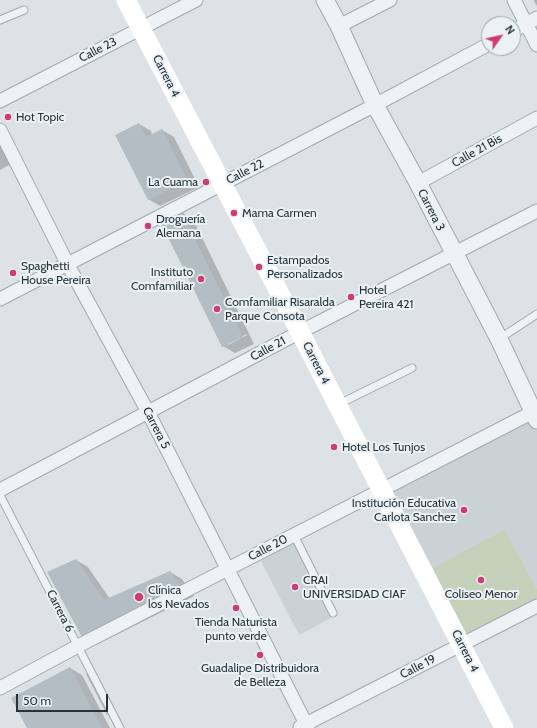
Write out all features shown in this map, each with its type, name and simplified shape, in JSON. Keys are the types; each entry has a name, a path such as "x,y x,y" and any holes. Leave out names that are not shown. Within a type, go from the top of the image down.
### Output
{"main road":[{"name":"Carrera 4","path":"126,0 300,332 504,728"}],"street":[{"name":"Calle 23","path":"0,101 196,0"},
{"name":"Carrera 3","path":"325,0 339,26 375,105 418,183 536,414"},
{"path":"339,26 390,0"},
{"path":"514,0 532,21 537,45"},
{"path":"521,27 532,21"},
{"name":"Calle 22","path":"0,299 375,105 481,48"},
{"name":"Calle 21 Bis","path":"418,183 537,118"},
{"name":"Carrera 5","path":"0,130 68,265 148,412 228,569 304,727"},
{"name":"Calle 21","path":"0,490 300,332 537,212"},
{"name":"Calle 20","path":"0,688 78,646 381,490 536,414"},
{"name":"Calle 19","path":"304,727 461,644 537,606"}],"lane":[{"path":"0,20 24,10"},
{"path":"498,339 537,314"},
{"path":"337,404 412,368"},
{"name":"Carrera 6","path":"0,495 120,728"},
{"path":"294,535 333,613"}],"shaded area":[{"name":"Institución Educativa Carlota Sanchez","path":"533,412 537,420 537,589 505,529 424,572 381,490"},
{"name":"CRAI UNIVERSIDAD CIAF","path":"293,539 331,618 299,635 259,557"}],"green space":[{"name":"Coliseo Menor","path":"505,529 537,589 537,606 461,644 424,572"}],"building":[{"path":"139,123 146,137 162,129 187,180 148,200 115,135"},
{"name":"Instituto Comfamiliar","path":"181,211 243,337 222,347 160,221"},
{"name":"Clínica los Nevados","path":"76,559 104,600 170,571 183,589 83,639 47,572"},
{"path":"70,667 102,728 27,728 11,698"},
{"path":"91,672 112,712 107,715 86,674"}],"place":[{"name":"Hot Topic","path":"8,117"},
{"name":"La Cuama","path":"206,182"},
{"name":"Mama Carmen","path":"234,213"},
{"name":"Droguería Alemana","path":"148,226"},
{"name":"Estampados Personalizados","path":"259,267"},
{"name":"Spaghetti House Pereira","path":"13,273"},
{"name":"Instituto Comfamiliar","path":"201,279"},
{"name":"Hotel Pereira 421","path":"351,297"},
{"name":"Comfamiliar Risaralda Parque Consota","path":"217,309"},
{"name":"Hotel Los Tunjos","path":"334,447"},
{"name":"Institución Educativa Carlota Sanchez","path":"464,510"},
{"name":"Coliseo Menor","path":"481,580"},
{"name":"CRAI UNIVERSIDAD CIAF","path":"295,587"},
{"name":"Clínica los Nevados","path":"139,597"},
{"name":"Tienda Naturista punto verde","path":"236,608"},
{"name":"Guadalipe Distribuidora de Belleza","path":"260,655"}]}
